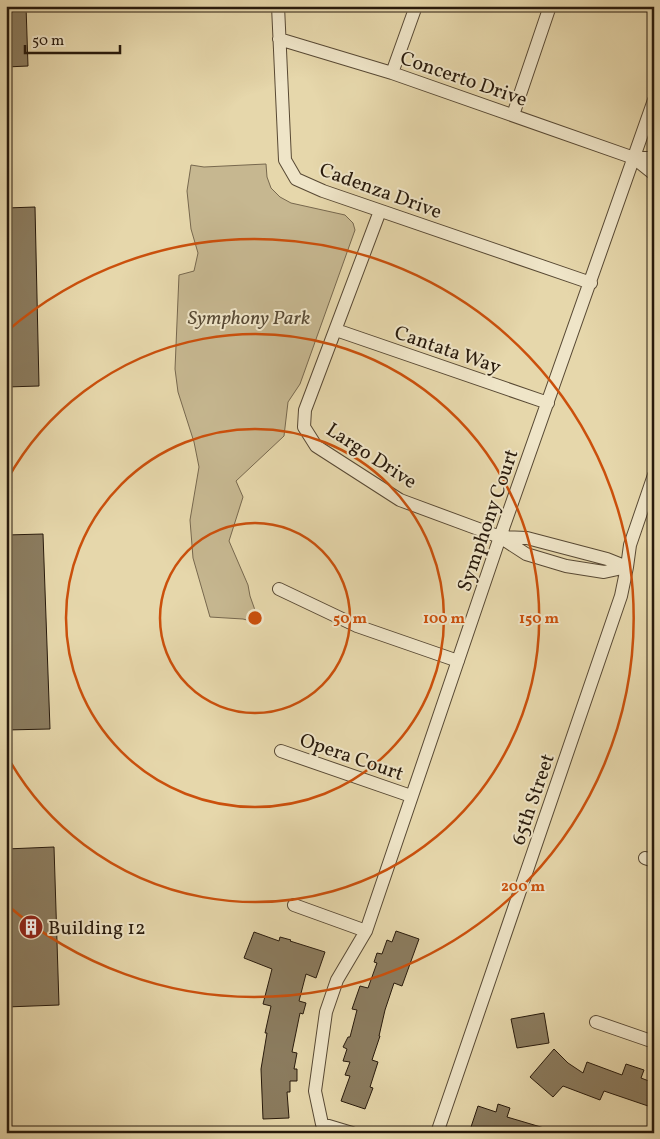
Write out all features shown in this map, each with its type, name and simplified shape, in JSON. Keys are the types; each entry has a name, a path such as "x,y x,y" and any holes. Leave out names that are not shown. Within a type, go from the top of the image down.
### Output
{"street":[{"name":"Cadenza Drive","path":"278,6 285,160 296,179 323,191 590,283"},
{"path":"392,73 416,6"},
{"path":"513,115 550,6"},
{"name":"Concerto Drive","path":"279,39 392,73 634,158 654,174"},
{"name":"Symphony Court","path":"352,1133 322,1124 315,1091 326,1012 337,980 366,931 500,537 654,100"},
{"name":"Concerto Drive","path":"634,158 654,158"},
{"name":"Largo Drive","path":"380,211 306,410 304,427 316,446 400,500 500,537 527,538 607,559 628,568"},
{"name":"Cantata Way","path":"336,330 548,403"},
{"name":"65th Street","path":"437,1133 621,596 628,568 630,545 654,475"},
{"path":"279,589 357,626 458,660"},
{"name":"Opera Court","path":"281,751 411,796"},
{"path":"294,905 366,931"},
{"path":"596,1022 654,1042"}],"green space":[{"name":"Symphony Park","path":"266,164 267,177 271,188 280,197 291,203 345,215 353,223 355,230 300,384 288,402 284,436 236,481 243,497 229,541 248,585 256,613 255,622 243,619 210,617 193,558 190,520 199,467 194,442 178,392 175,369 179,275 194,271 198,253 191,229 187,191 191,165 204,167"}],"building":[{"path":"6,6 26,6 28,66 6,67"},
{"path":"35,207 39,386 6,387 6,208"},
{"path":"43,534 50,729 6,730 6,535"},
{"name":"Building 12","path":"54,847 59,1005 6,1007 6,849"},
{"path":"396,931 419,939 402,986 394,983 385,1010 380,1036 372,1060 378,1062 370,1087 373,1088 365,1109 341,1101 350,1076 345,1075 350,1062 343,1061 347,1049 343,1047 348,1037 350,1037 357,1010 352,1009 360,986 368,988 377,963 374,962 377,953 382,954 387,940 392,942"},
{"path":"254,932 279,941 280,937 291,940 325,952 316,978 306,974 299,1001 306,1003 303,1014 300,1013 292,1052 297,1053 294,1069 297,1069 297,1081 290,1081 290,1092 287,1092 289,1118 263,1119 261,1069 267,1033 265,1033 271,1006 263,1004 272,969 244,958"},
{"path":"544,1013 549,1043 517,1048 511,1019"},
{"path":"554,1049 568,1063 583,1073 587,1062 622,1075 626,1064 644,1070 641,1078 654,1083 654,1108 604,1091 600,1100 563,1086 553,1097 530,1077"},
{"path":"498,1104 510,1108 507,1117 551,1130 550,1133 481,1133 481,1131 471,1127 478,1106 496,1112"}],"place":[{"name":"Building 12","path":"31,927"}]}
